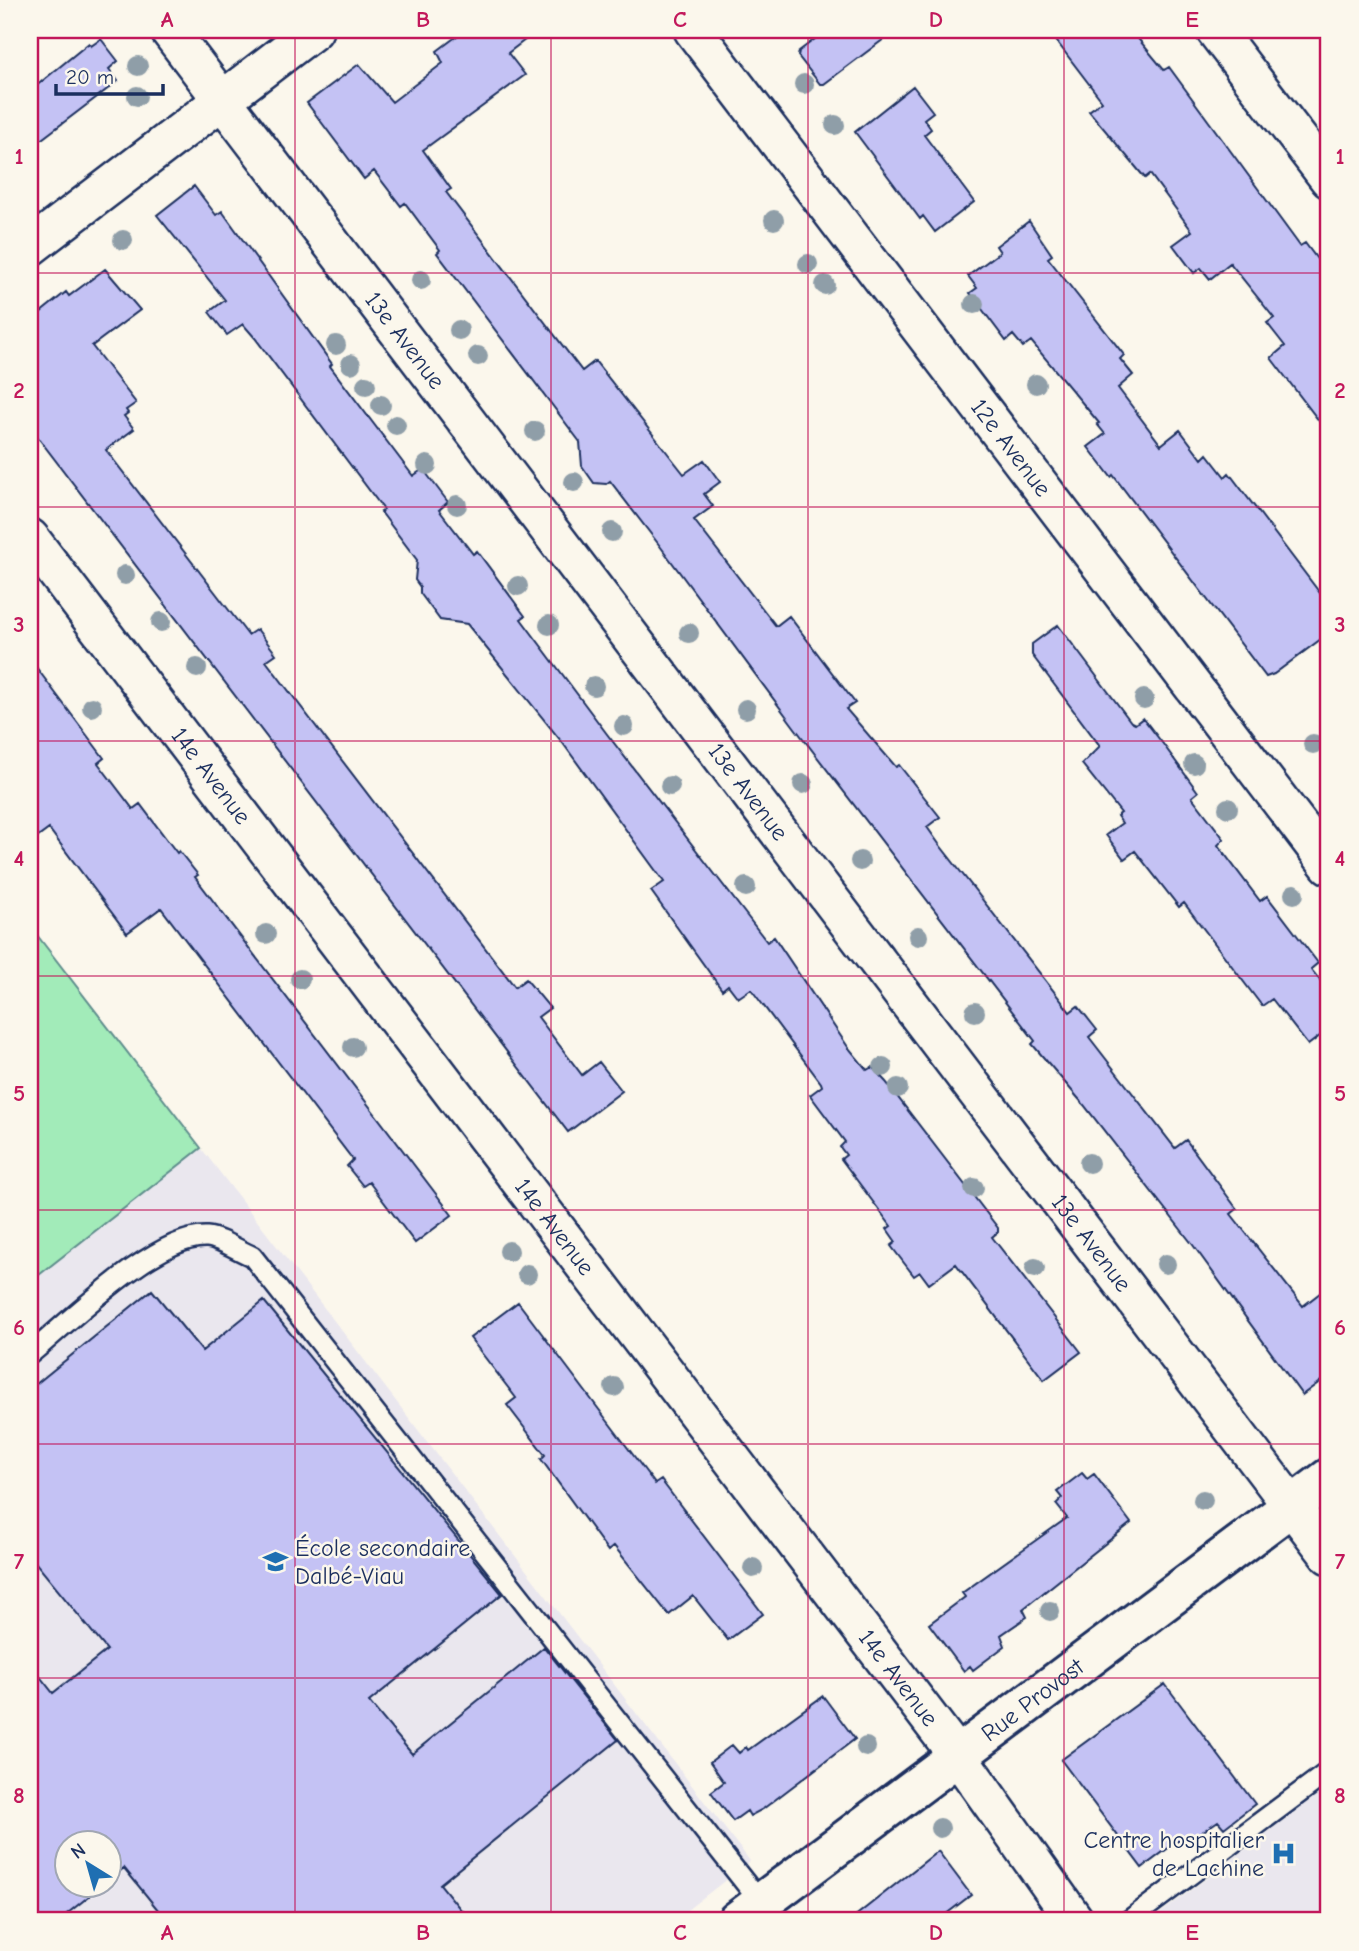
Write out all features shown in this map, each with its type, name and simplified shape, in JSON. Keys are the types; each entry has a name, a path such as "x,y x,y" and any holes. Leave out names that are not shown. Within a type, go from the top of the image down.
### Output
{"street":[{"name":"13e Avenue","path":"169,30 1329,1555"},
{"path":"30,247 314,30"},
{"name":"12e Avenue","path":"693,30 1329,865"},
{"path":"1215,30 1329,179"},
{"name":"14e Avenue","path":"30,538 958,1756 1075,1921"},
{"name":"Rue Provost","path":"749,1912 1329,1478"}],"lane":[{"path":"30,1354 143,1260 167,1246 208,1237 251,1256 749,1912"},
{"path":"1128,1921 1329,1771"}],"shaded area":[{"name":"École secondaire Dalbé-Viau","path":"201,1148 750,1861 673,1921 30,1921 30,1282"},
{"name":"Centre hospitalier de Lachine","path":"1329,1786 1329,1921 1150,1921"}],"green space":[{"path":"30,926 201,1148 30,1282"}],"building":[{"path":"465,30 538,30 508,53 525,75 423,150 451,189 446,192 582,371 595,361 684,474 704,460 720,482 704,494 713,506 694,520 776,626 789,616 855,703 846,709 896,767 899,765 940,817 927,827 939,844 1070,1012 1078,1006 1097,1030 1089,1037 1175,1148 1186,1140 1237,1209 1231,1214 1303,1306 1329,1286 1329,1375 1302,1395 1193,1245 1084,1105 1032,1044 1035,1041 610,481 606,484 594,483 582,466 580,442 437,253 440,250 405,203 401,206 374,171 364,179 307,103 359,64 392,102 443,63 437,51"},
{"path":"827,30 896,30 824,84 820,84 798,56 799,51"},
{"path":"1048,30 1131,30 1164,70 1169,67 1300,246 1305,243 1329,275 1329,434 1271,358 1285,346 1267,323 1274,318 1230,263 1210,279 1201,268 1194,273 1173,245 1192,231 1150,174 1145,178 1089,111 1102,101"},
{"path":"101,39 118,61 109,69 118,81 30,148 30,91 89,43 91,46"},
{"path":"913,86 933,112 924,119 931,129 924,135 974,202 935,232 923,216 920,219 855,132"},
{"path":"194,186 216,215 222,211 332,364 330,366 413,476 423,469 448,502 439,510 473,554 477,551 525,616 521,619 607,734 767,942 774,937 848,1047 867,1070 872,1067 886,1082 998,1228 998,1232 992,1237 1081,1352 1044,1380 956,1264 929,1284 920,1272 914,1276 891,1246 896,1242 887,1229 891,1226 841,1159 846,1155 840,1147 845,1142 810,1095 822,1086 821,1083 751,989 738,998 728,985 722,990 651,891 664,882 562,742 467,624 440,620 420,593 420,587 415,580 417,560 381,512 384,510 255,338 243,324 227,335 209,312 225,300 157,215"},
{"path":"1029,221 1052,255 1048,258 1124,355 1120,359 1133,375 1118,388 1161,445 1180,430 1202,459 1207,454 1225,477 1229,473 1329,605 1329,633 1274,674 1266,677 1113,475 1111,477 1088,447 1105,434 1097,424 1099,423 1031,341 1023,347 1013,335 1006,341 970,293 977,288 968,276 1000,252 996,246"},
{"path":"105,269 140,310 92,346 136,403 126,410 128,413 124,416 134,429 106,450 248,635 257,629 276,654 266,661 515,987 526,979 550,1008 538,1017 582,1075 599,1062 622,1091 568,1132 30,427 30,321 66,292 69,296"},
{"path":"1058,625 1131,722 1135,724 1143,718 1163,744 1198,792 1192,797 1224,839 1218,845 1260,901 1267,896 1318,963 1311,969 1329,992 1329,1029 1308,1045 1272,999 1262,1006 1184,903 1179,907 1135,851 1124,859 1106,835 1122,823 1117,816 1121,813 1082,764 1100,746 1032,655 1032,644"},
{"path":"30,659 104,758 98,763 133,809 140,804 177,853 179,851 198,875 195,877 452,1215 415,1243 369,1182 363,1186 347,1166 353,1160 161,908 127,933 49,829 30,843"},
{"name":"École secondaire Dalbé-Viau","path":"152,1290 202,1351 264,1301 502,1594 369,1702 412,1754 544,1647 618,1740 440,1884 470,1921 167,1921 124,1868 122,1870 122,1828 52,1828 52,1898 87,1898 58,1921 30,1921 30,1664 53,1693 107,1650 30,1556 30,1389"},
{"path":"518,1302 655,1484 661,1480 763,1614 728,1640 693,1596 669,1615 614,1546 608,1551 541,1459 545,1455 507,1405 516,1398 470,1338"},
{"path":"1082,1473 1087,1479 1094,1474 1131,1523 1023,1609 1027,1617 1001,1635 1005,1646 973,1670 970,1666 964,1671 929,1624 965,1597 962,1593 1067,1518 1056,1504 1062,1498 1057,1492"},
{"path":"1165,1684 1255,1804 1224,1828 1218,1821 1183,1845 1179,1840 1142,1868 1061,1760"},
{"path":"823,1696 855,1739 763,1809 750,1816 747,1811 733,1821 711,1792 724,1782 710,1762 732,1745 739,1753 746,1747 748,1750"},
{"path":"938,1851 971,1895 937,1921 849,1921"}],"place":[{"name":"École secondaire Dalbé-Viau","path":"275,1562"},
{"name":"Centre hospitalier de Lachine","path":"1284,1854"}]}
